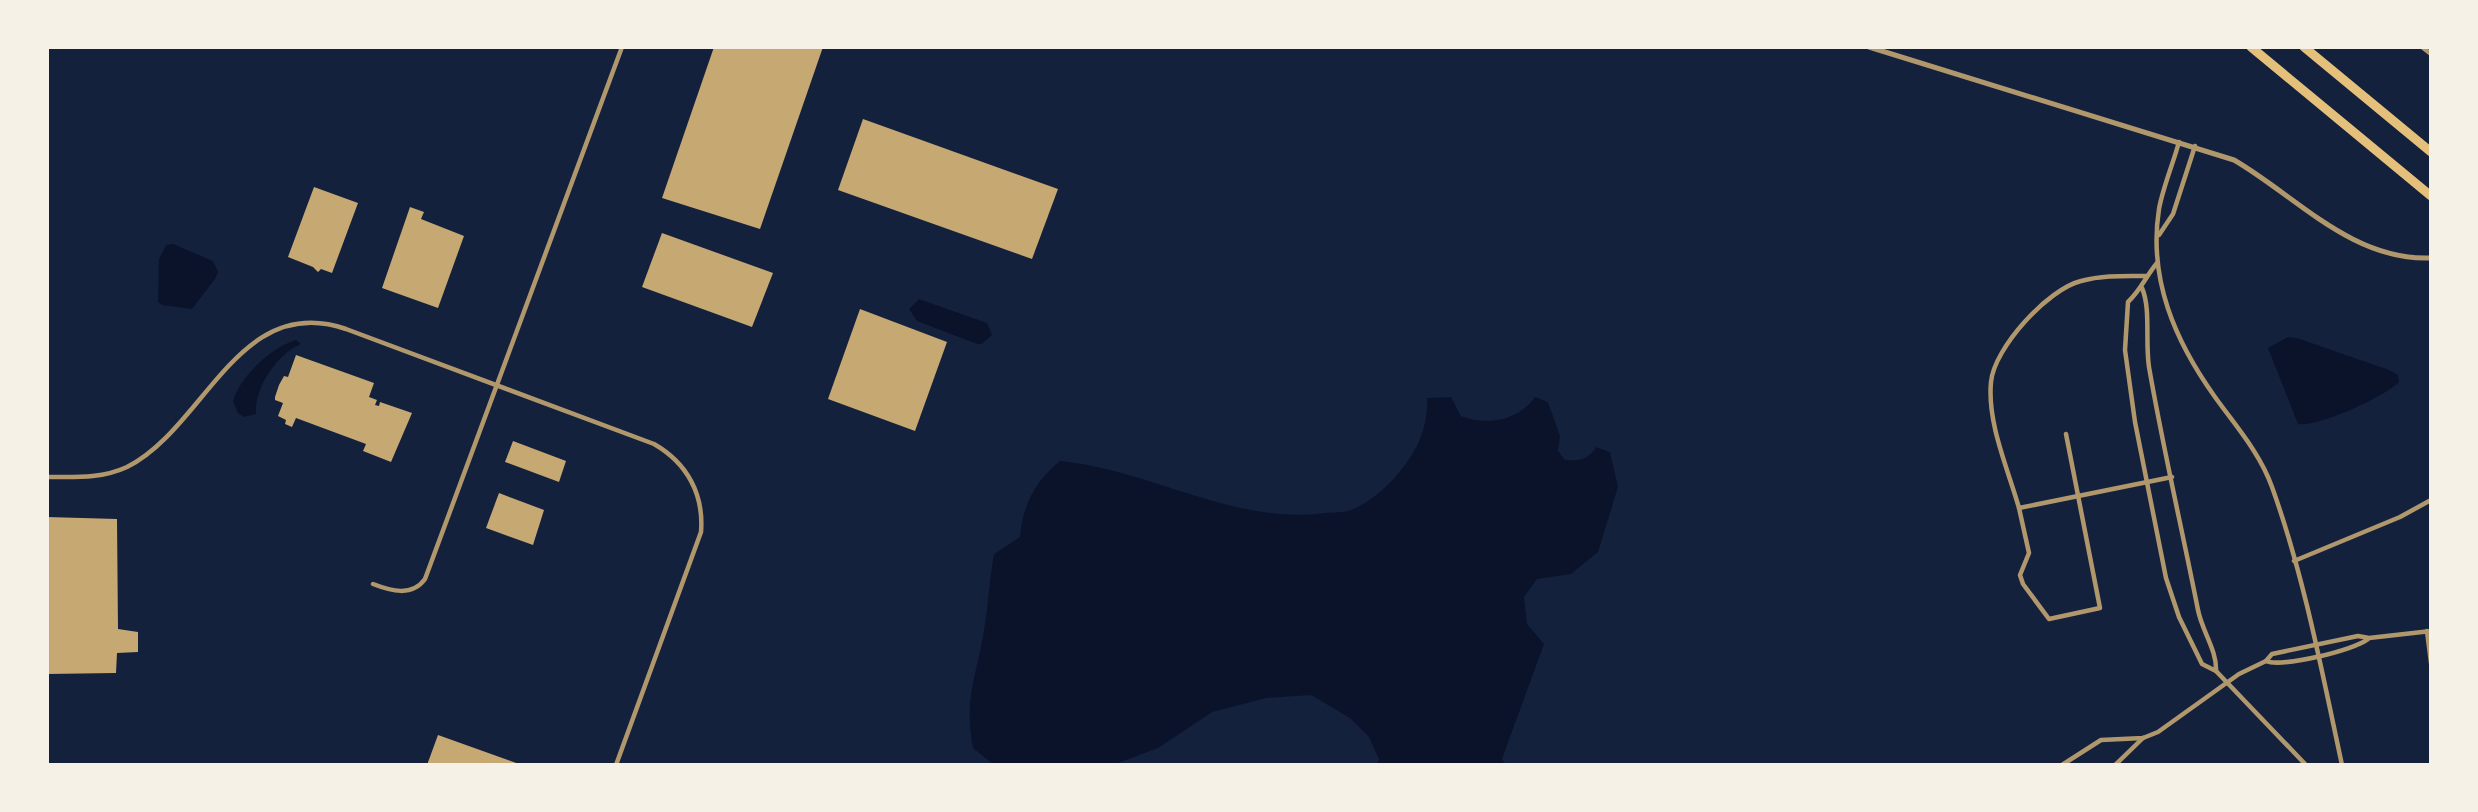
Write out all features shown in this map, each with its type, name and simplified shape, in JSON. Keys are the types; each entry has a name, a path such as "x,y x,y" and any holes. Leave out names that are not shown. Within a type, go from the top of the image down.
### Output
{"highway":[{"path":"2251,47 2431,196"},
{"path":"2304,47 2431,152"}],"street":[{"path":"373,584 408,590 425,579 622,47"},
{"path":"1869,47 2234,160 2328,226 2360,243 2396,254 2431,258"},
{"path":"2422,47 2431,54"},
{"path":"2179,142 2160,209 2157,263 2163,295 2190,360 2260,461 2271,485 2316,644 2342,765"},
{"path":"2158,236 2173,214 2195,146"},
{"path":"2157,263 2146,276 2142,288 2128,302 2125,350 2166,578 2179,617 2202,664 2216,671 2225,684 2306,765"},
{"path":"2066,434 2099,608 2049,620 2020,575 2029,553 1996,429 1991,385 1994,366 2008,343 2048,299 2078,281 2110,276 2146,276"},
{"path":"2142,288 2148,303 2145,342 2200,620 2216,658 2216,671"},
{"path":"47,477 99,476 130,465 163,439 246,349 268,333 306,322 336,326 654,444 674,458 696,491 702,521 698,545 617,765"},
{"path":"2019,508 2172,477"},
{"path":"2294,561 2400,517 2431,500"},
{"path":"2115,765 2143,738 2163,729 2225,684 2266,661 2272,654 2358,636 2368,638 2429,631 2431,663"},
{"path":"2266,661 2273,665 2360,646 2368,638"},
{"path":"2062,765 2101,740 2143,738"}],"water":[{"path":"173,244 213,261 218,272 192,309 162,305 158,302 159,259 166,245"},
{"path":"919,299 987,323 992,335 982,344 977,344 917,321 909,309"},
{"path":"2288,337 2389,370 2398,375 2399,382 2351,410 2321,421 2298,424 2268,348"},
{"path":"296,340 301,344 276,364 263,383 256,404 256,414 244,417 238,413 233,401 249,373 267,356"},
{"path":"1451,397 1461,416 1481,421 1501,419 1520,412 1535,397 1548,402 1560,436 1558,451 1565,460 1583,459 1596,447 1610,452 1618,487 1598,552 1571,574 1537,579 1524,597 1527,624 1544,644 1502,759 1506,765 1377,765 1379,759 1369,737 1350,718 1311,695 1266,698 1212,712 1158,748 1113,765 994,765 973,748 970,703 985,626 994,554 1020,537 1027,504 1037,485 1060,461 1126,474 1224,504 1257,511 1290,515 1345,512 1376,495 1404,466 1420,440 1426,420 1427,398"}],"building":[{"path":"714,47 823,47 760,229 662,198"},
{"path":"863,119 1058,189 1032,259 838,190"},
{"path":"314,187 358,203 332,273 321,269 318,272 313,267 288,257"},
{"path":"410,207 424,212 421,219 464,236 438,308 382,288"},
{"path":"662,233 773,273 752,327 642,287"},
{"path":"860,309 947,342 915,431 828,399"},
{"path":"296,355 374,383 369,397 377,400 375,405 379,406 380,402 412,413 391,462 363,451 366,444 296,418 292,427 285,424 286,420 278,416 283,403 275,400 275,397 284,376 288,377"},
{"path":"513,441 566,461 559,482 505,462"},
{"path":"499,493 544,510 533,545 486,528"},
{"path":"47,517 117,519 118,629 138,632 138,652 117,653 116,673 47,674"},
{"path":"438,735 519,764 519,765 427,765"}]}
